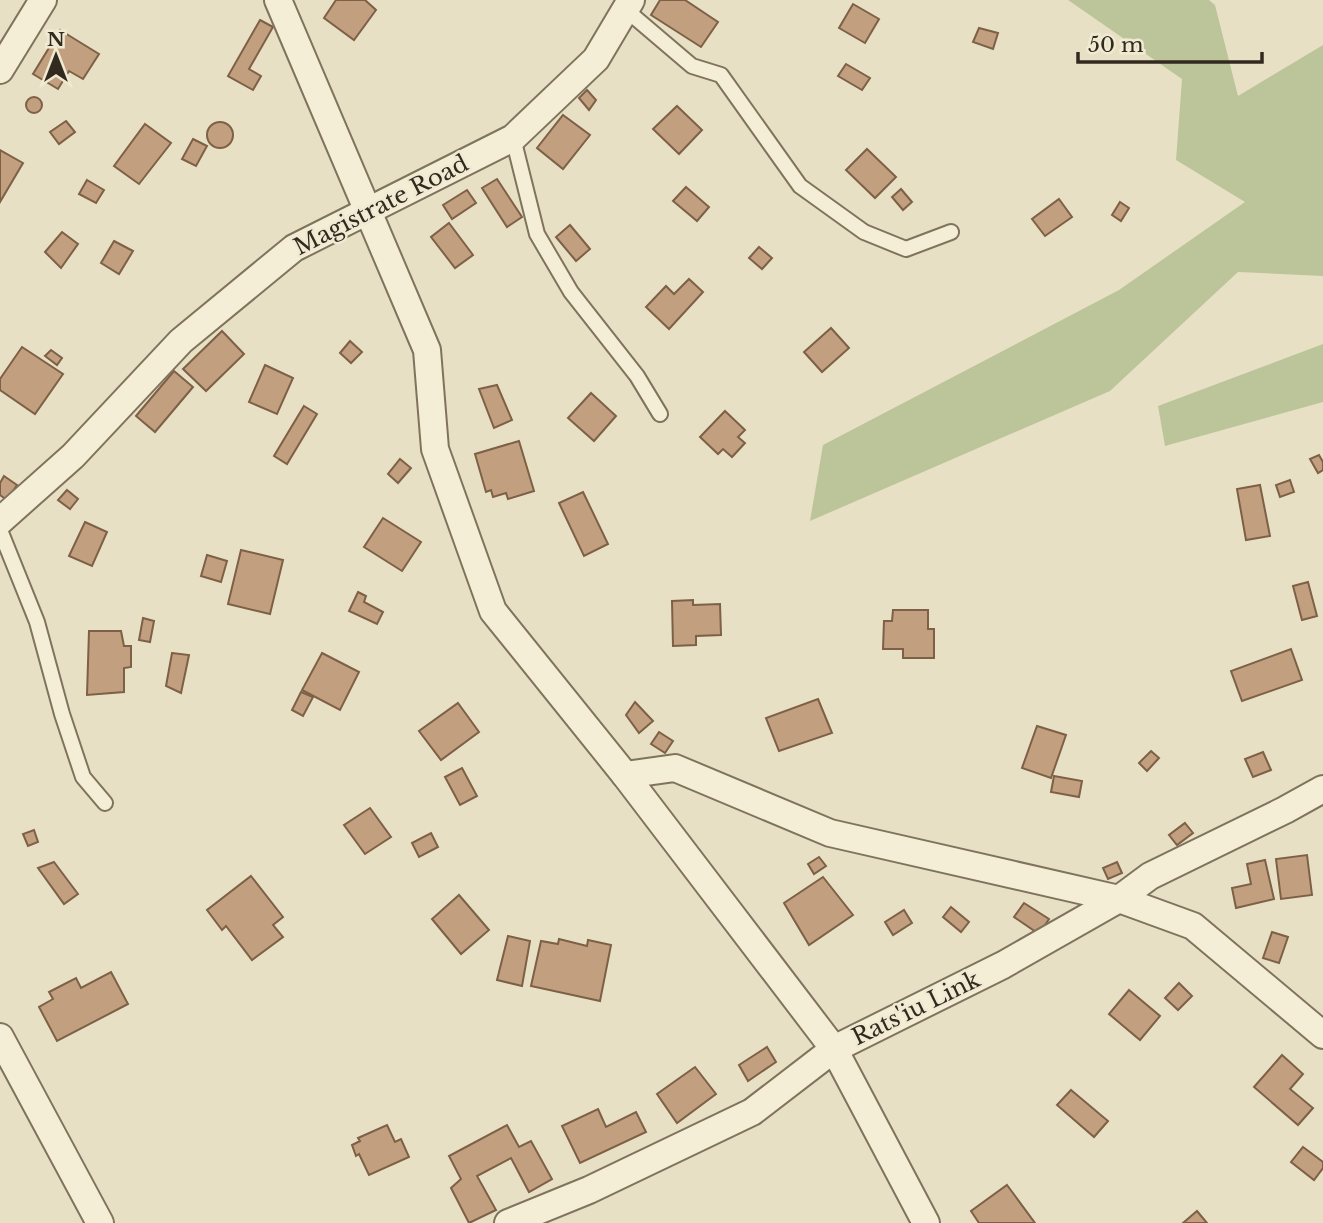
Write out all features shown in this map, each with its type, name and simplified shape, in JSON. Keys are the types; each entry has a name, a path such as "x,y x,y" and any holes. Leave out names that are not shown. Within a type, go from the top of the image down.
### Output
{"street":[{"path":"0,70 43,0"},
{"path":"278,0 427,350 435,449 493,611 625,775 834,1049 926,1223"},
{"name":"Magistrate Road","path":"0,521 73,456 181,341 294,248 513,138 596,59 628,4"},
{"path":"625,775 675,768 830,833 1119,899 1193,926 1323,1035"},
{"name":"Rats'iu Link","path":"508,1223 589,1190 752,1112 834,1049 1003,965 1119,899 1150,876 1323,789"},
{"path":"0,1037 100,1223"}],"lane":[{"path":"628,4 692,66 721,75 800,186 864,232 906,249 951,232"},
{"path":"513,138 537,234 571,292 637,376 660,414"},
{"path":"0,530 37,622 83,778 105,803"}],"green space":[{"path":"1068,0 1209,0 1215,5 1238,96 1323,45 1323,276 1238,272 1110,391 810,521 823,445 1119,290 1245,202 1176,160 1182,79"},
{"path":"1323,344 1323,402 1165,446 1158,406"}],"building":[{"path":"336,0 365,0 376,10 354,40 324,18"},
{"path":"660,0 685,0 718,22 701,47 651,15"},
{"path":"853,4 879,19 865,43 839,28"},
{"path":"260,20 273,27 249,69 261,76 253,90 228,76"},
{"path":"979,28 998,33 993,49 973,42"},
{"path":"60,30 99,54 83,79 69,71 58,89 33,74"},
{"path":"846,64 870,78 862,90 838,76"},
{"path":"587,90 596,100 589,110 579,98"},
{"path":"31,97 37,97 42,105 40,111 31,113 26,108 26,102"},
{"path":"677,106 702,130 679,154 653,129"},
{"path":"563,115 590,135 563,169 537,148"},
{"path":"66,121 75,132 59,144 50,132"},
{"path":"220,122 229,126 233,135 229,144 220,148 211,144 207,135 211,126"},
{"path":"145,124 171,143 139,184 114,166"},
{"path":"193,139 207,146 196,166 182,159"},
{"path":"867,149 896,177 875,198 846,170"},
{"path":"0,150 23,163 0,202"},
{"path":"497,179 522,217 507,227 482,188"},
{"path":"87,180 104,190 96,203 79,194"},
{"path":"686,187 709,207 697,221 673,201"},
{"path":"901,189 912,202 903,210 892,197"},
{"path":"467,190 476,203 452,219 443,205"},
{"path":"1059,199 1072,217 1045,236 1032,219"},
{"path":"1120,202 1129,208 1121,221 1112,215"},
{"path":"449,223 473,255 455,268 431,237"},
{"path":"570,225 590,249 576,261 556,237"},
{"path":"62,232 78,244 61,268 45,252"},
{"path":"114,241 133,251 119,274 101,263"},
{"path":"759,247 772,258 762,269 749,258"},
{"path":"689,279 703,292 669,329 646,307 666,286 674,294"},
{"path":"831,328 849,348 822,372 804,352"},
{"path":"222,331 244,354 206,391 183,369"},
{"path":"350,341 362,352 351,363 340,353"},
{"path":"22,347 63,374 35,414 0,390 0,379"},
{"path":"51,350 62,358 57,365 45,356"},
{"path":"265,365 293,378 277,414 249,402"},
{"path":"174,371 193,387 155,432 136,416"},
{"path":"497,385 512,420 494,428 479,389"},
{"path":"591,393 616,416 594,441 568,418"},
{"path":"304,406 317,414 287,464 274,456"},
{"path":"725,411 745,430 738,437 745,443 732,457 723,449 718,454 700,437"},
{"path":"519,441 534,491 508,499 506,493 493,497 491,490 486,492 475,454"},
{"path":"1319,455 1323,470 1318,473 1310,459"},
{"path":"400,459 411,468 398,483 388,474"},
{"path":"4,476 17,485 7,500 0,495 0,483"},
{"path":"1290,480 1294,492 1280,497 1276,485"},
{"path":"1260,485 1270,536 1246,540 1237,489"},
{"path":"67,490 78,499 70,509 58,500"},
{"path":"583,492 608,544 584,556 559,503"},
{"path":"383,518 421,542 402,571 364,547"},
{"path":"85,522 107,532 92,566 69,556"},
{"path":"241,550 283,560 270,614 228,604"},
{"path":"207,555 227,561 221,582 201,576"},
{"path":"1308,582 1317,616 1302,620 1293,586"},
{"path":"358,592 366,596 364,602 383,612 377,624 349,611"},
{"path":"693,600 693,605 720,604 721,635 696,636 696,645 673,646 672,601"},
{"path":"893,610 928,610 928,629 934,629 934,658 903,658 903,649 883,649 884,621 892,621"},
{"path":"143,618 154,621 150,642 139,640"},
{"path":"89,631 121,631 124,646 131,646 131,667 124,668 124,692 87,695"},
{"path":"1291,649 1302,680 1242,701 1231,671"},
{"path":"172,653 189,655 181,693 166,686"},
{"path":"322,653 359,672 340,710 302,690"},
{"path":"301,692 313,697 303,716 292,710"},
{"path":"818,699 832,733 779,751 766,718"},
{"path":"635,702 653,721 639,733 626,715"},
{"path":"458,703 479,732 441,760 419,731"},
{"path":"1037,726 1066,735 1051,778 1022,768"},
{"path":"659,732 673,741 665,753 651,744"},
{"path":"1151,751 1159,758 1147,771 1139,763"},
{"path":"1263,752 1271,770 1253,777 1245,759"},
{"path":"462,768 477,796 460,805 445,777"},
{"path":"1054,776 1082,781 1079,797 1051,792"},
{"path":"370,808 391,837 365,854 344,825"},
{"path":"1185,823 1193,833 1177,845 1169,835"},
{"path":"34,830 38,842 28,846 23,834"},
{"path":"431,833 438,847 419,857 412,843"},
{"path":"1307,855 1312,895 1281,899 1276,859"},
{"path":"819,857 826,866 814,874 808,864"},
{"path":"1265,860 1274,899 1236,908 1232,888 1251,884 1247,864"},
{"path":"54,862 78,894 64,904 38,868"},
{"path":"1117,862 1122,873 1108,879 1103,868"},
{"path":"251,876 283,917 273,925 283,937 252,960 226,926 222,930 207,910"},
{"path":"823,877 853,915 809,945 784,903"},
{"path":"459,895 489,930 461,954 432,919"},
{"path":"1024,903 1049,919 1039,934 1014,917"},
{"path":"951,907 969,922 961,932 943,917"},
{"path":"904,910 912,923 893,935 885,922"},
{"path":"1272,932 1288,937 1279,963 1263,958"},
{"path":"508,936 530,941 522,986 497,980"},
{"path":"559,939 587,946 588,940 611,945 600,1001 531,986 541,941 558,944"},
{"path":"111,972 128,1004 57,1041 39,1007 53,999 49,992 76,978 81,988"},
{"path":"1179,983 1192,996 1178,1010 1165,998"},
{"path":"1129,990 1160,1016 1140,1040 1109,1014"},
{"path":"767,1047 776,1062 748,1081 739,1065"},
{"path":"1282,1055 1303,1074 1290,1089 1313,1108 1298,1125 1254,1087"},
{"path":"695,1067 716,1094 677,1123 657,1094"},
{"path":"1071,1090 1108,1121 1094,1137 1057,1105"},
{"path":"598,1109 606,1127 636,1112 646,1132 580,1163 562,1126"},
{"path":"387,1125 395,1142 401,1139 409,1157 369,1175 352,1145 360,1141 358,1138"},
{"path":"507,1125 519,1147 531,1141 552,1179 529,1192 511,1158 477,1176 496,1210 469,1223 451,1188 461,1179 449,1156"},
{"path":"1303,1147 1323,1162 1323,1168 1314,1180 1291,1162"},
{"path":"1007,1185 1035,1223 979,1223 971,1211"},
{"path":"1197,1211 1207,1223 1183,1223"}]}
